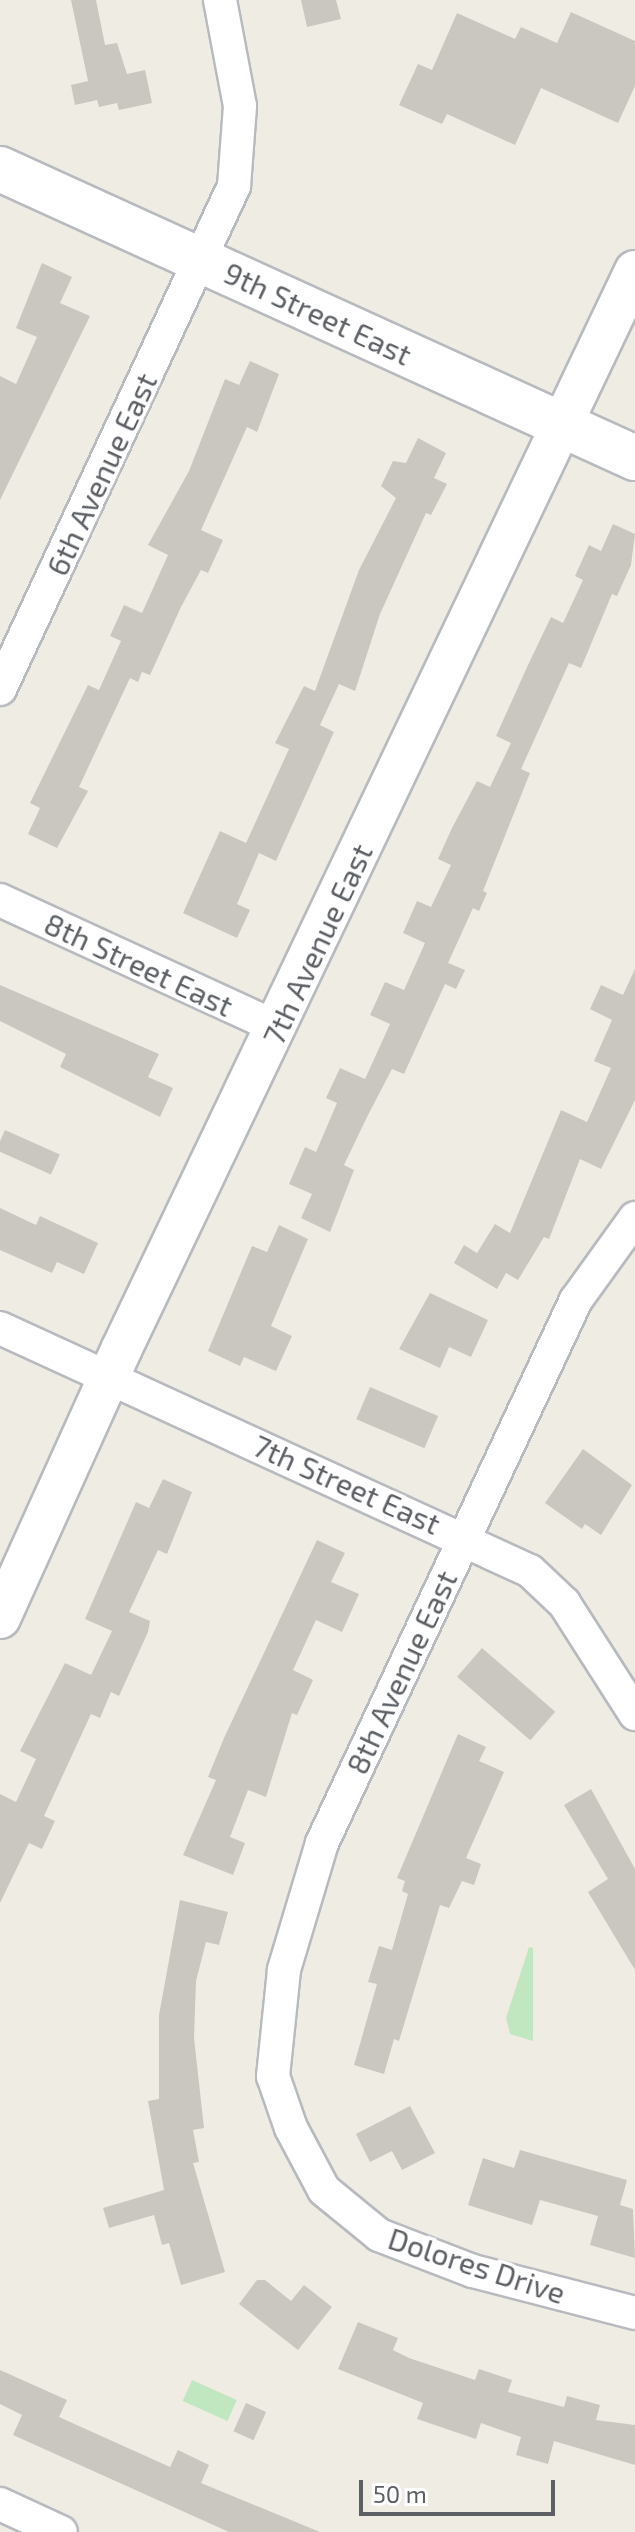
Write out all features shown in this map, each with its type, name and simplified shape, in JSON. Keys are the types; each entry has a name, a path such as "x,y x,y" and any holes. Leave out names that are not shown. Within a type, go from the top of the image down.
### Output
{"main road":[{"name":"9th Street East","path":"0,169 635,458"}],"street":[{"name":"6th Avenue East","path":"0,689 203,259 234,186 240,106 220,0"},
{"name":"7th Avenue East","path":"0,1618 109,1376 278,1028 635,271"},
{"name":"8th Street East","path":"0,900 278,1028"},
{"name":"8th Avenue East","path":"305,2154 273,2076 284,1970 322,1843 576,1300 635,1218"},
{"name":"7th Street East","path":"0,1328 463,1537 530,1571 564,1603 635,1714"},
{"name":"Dolores Drive","path":"305,2154 324,2190 379,2235 473,2271 635,2313"},
{"path":"0,2504 61,2532"}],"green space":[{"path":"529,1947 533,1948 533,2041 510,2034 506,2018"},
{"path":"192,2380 237,2400 227,2421 183,2401"}],"building":[{"path":"71,0 96,0 105,45 117,43 127,74 145,70 152,103 119,110 117,103 99,107 97,100 75,105 71,85 88,81"},
{"path":"301,0 336,0 341,19 307,27"},
{"path":"571,12 635,41 635,86 618,123 541,88 515,145 447,114 442,124 399,105 418,64 432,70 457,13 515,39 521,27 557,43"},
{"path":"42,263 72,277 60,303 90,316 0,500 0,376 16,384 37,337 16,328"},
{"path":"250,361 279,374 257,432 247,427 201,530 223,540 208,573 201,570 150,675 142,672 138,682 130,678 79,787 88,791 57,848 28,834 40,808 30,803 88,685 99,690 121,641 110,636 124,605 142,613 168,555 148,545 189,471 225,379 239,385"},
{"path":"418,438 446,453 434,478 447,484 431,515 426,513 380,614 355,691 339,684 320,725 334,732 276,861 259,853 237,904 250,910 237,938 183,913 220,831 246,843 289,749 275,743 304,686 315,691 359,570 396,498 381,486 393,461 406,463"},
{"path":"613,524 635,534 631,565 617,596 612,594 581,668 569,663 521,769 530,773 483,891 487,893 479,911 473,908 448,963 465,970 456,989 445,984 404,1074 392,1069 367,1117 344,1165 354,1170 330,1232 301,1218 312,1194 289,1184 305,1147 316,1152 337,1103 326,1098 340,1068 365,1079 390,1024 370,1015 385,982 404,990 425,943 403,933 417,901 431,907 451,865 438,859 452,828 477,781 490,787 511,743 496,736 528,665 551,617 563,623 583,580 575,576 589,545 601,551"},
{"path":"635,969 635,1100 601,1169 580,1159 549,1239 544,1237 518,1280 506,1273 497,1289 454,1263 464,1245 477,1253 495,1224 510,1233 561,1110 587,1122 611,1068 594,1061 612,1020 590,1009 601,985 623,995"},
{"path":"0,985 159,1054 148,1077 173,1088 160,1117 60,1067 66,1054 0,1021"},
{"path":"5,1130 60,1154 51,1175 0,1152"},
{"path":"0,1208 36,1225 40,1216 98,1243 84,1274 57,1262 52,1273 0,1250"},
{"path":"279,1225 308,1239 271,1326 292,1336 276,1371 244,1357 240,1366 208,1351 252,1246 267,1252"},
{"path":"430,1293 488,1320 471,1357 449,1347 440,1368 399,1349"},
{"path":"370,1387 438,1416 424,1448 356,1419"},
{"path":"583,1449 632,1485 601,1535 585,1524 582,1529 545,1503"},
{"path":"163,1479 192,1492 167,1554 158,1550 129,1612 150,1621 148,1632 119,1696 111,1692 100,1718 91,1714 44,1816 55,1821 42,1849 29,1843 0,1903 0,1794 16,1802 36,1759 20,1751 65,1663 91,1675 112,1631 85,1619 136,1502 149,1508"},
{"path":"317,1540 345,1553 331,1582 359,1594 342,1632 316,1620 293,1670 313,1680 297,1715 292,1713 266,1797 248,1790 230,1837 245,1843 233,1875 183,1855 216,1780 208,1777 224,1738"},
{"path":"482,1648 555,1712 530,1740 457,1677"},
{"path":"458,1734 486,1747 479,1761 504,1772 466,1858 481,1864 474,1885 462,1881 449,1908 440,1905 399,2041 394,2039 384,2074 354,2065 377,1984 368,1982 379,1946 392,1950 408,1894 402,1891 405,1881 397,1878"},
{"path":"591,1789 635,1869 635,1970 588,1892 608,1879 564,1805"},
{"path":"180,1900 228,1912 219,1945 206,1942 196,1981 194,2038 204,2128 193,2130 199,2162 193,2163 225,2272 181,2285 169,2243 162,2245 154,2215 109,2228 103,2208 164,2190 148,2101 159,2099 159,2015"},
{"path":"410,2106 435,2153 402,2170 392,2151 370,2162 356,2134"},
{"path":"520,2150 627,2180 620,2205 633,2209 635,2258 590,2245 598,2216 540,2200 532,2225 468,2205 483,2158 514,2168"},
{"path":"257,2280 265,2280 291,2301 304,2285 332,2307 298,2350 239,2304"},
{"path":"358,2322 398,2338 393,2350 409,2358 475,2380 479,2369 512,2380 508,2392 564,2407 567,2396 600,2405 596,2420 635,2425 635,2465 554,2441 548,2464 516,2455 521,2437 481,2423 476,2439 417,2419 423,2403 338,2369"},
{"path":"0,2370 67,2400 59,2417 170,2467 178,2450 209,2465 201,2483 320,2532 229,2532 13,2435 22,2415 0,2404"},
{"path":"246,2403 266,2412 253,2440 233,2431"}]}
